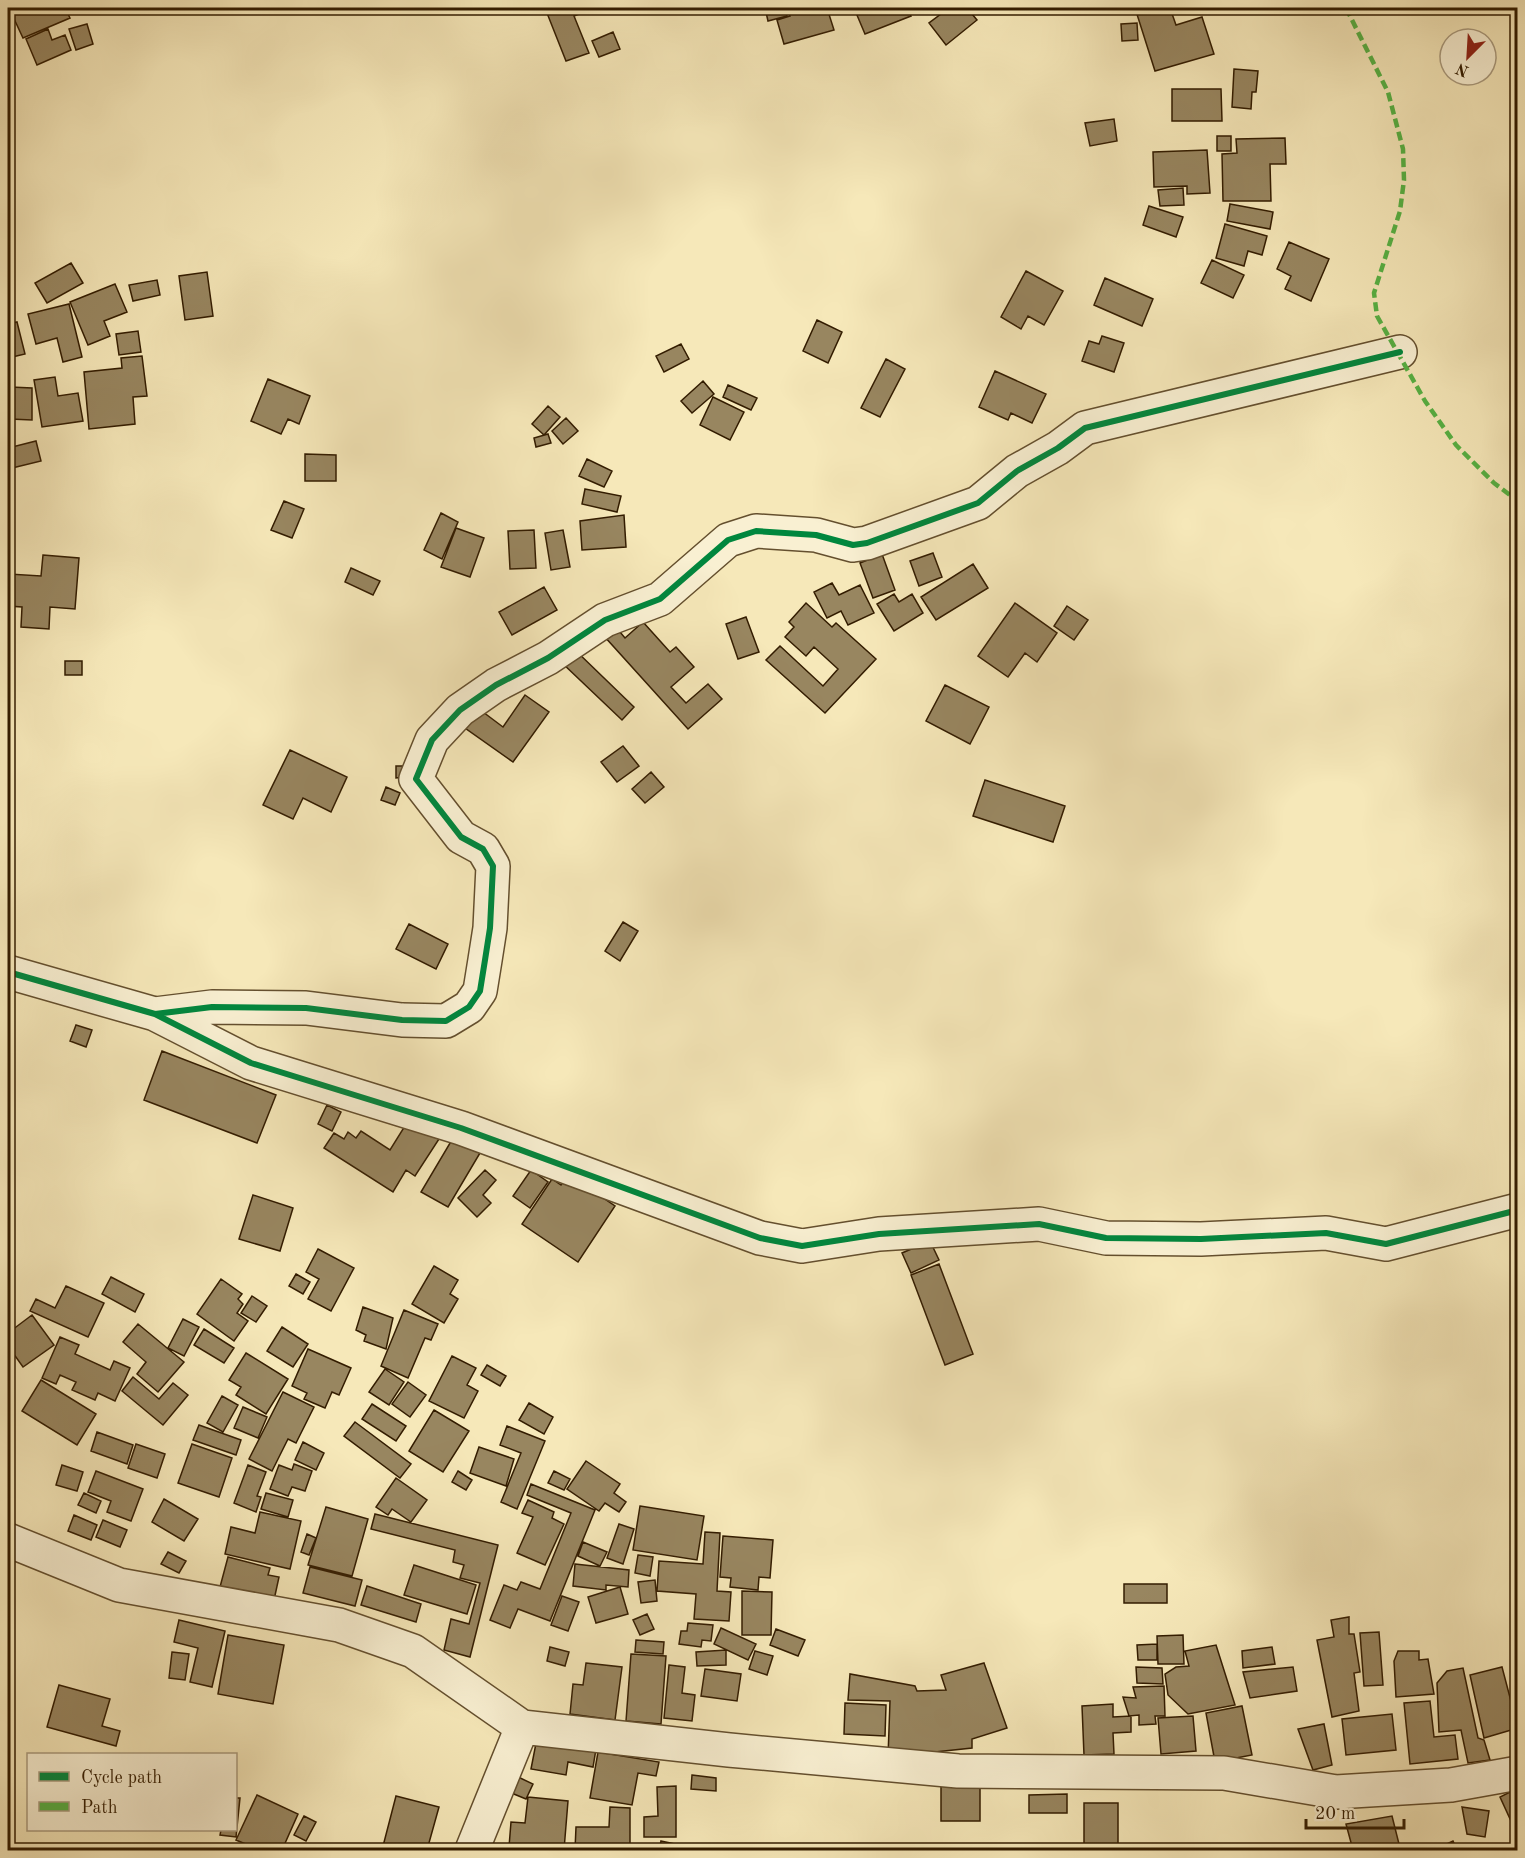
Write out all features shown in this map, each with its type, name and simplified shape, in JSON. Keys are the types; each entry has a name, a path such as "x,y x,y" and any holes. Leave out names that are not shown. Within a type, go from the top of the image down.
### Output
{"street":[{"path":"155,1014 212,1007 306,1008 402,1020 446,1022 469,1007 480,991 490,928 494,866 483,849 461,837 416,779 432,740 460,710 496,685 548,658 605,620 660,599 728,540 756,531 816,535 853,545 867,543 978,502 1017,471 1058,448 1085,428 1400,352"},
{"path":"8,972 155,1014 251,1063 461,1128 760,1238 802,1246 879,1234 1039,1224 1106,1238 1201,1239 1326,1233 1386,1244 1518,1210"},
{"path":"8,1540 119,1585 339,1625 413,1650 522,1727 729,1750 958,1771 1224,1773 1336,1792 1451,1785 1496,1779 1518,1773"},
{"path":"472,1851 522,1727"}],"building":[{"path":"9,8 65,8 70,18 23,38"},
{"path":"545,8 585,8 587,11 574,16 589,53 566,61"},
{"path":"765,8 785,8 787,16 768,21"},
{"path":"827,8 834,30 784,44 777,20 790,16 787,9"},
{"path":"854,8 907,8 911,16 865,34"},
{"path":"949,8 967,8 977,20 946,45 929,23"},
{"path":"1135,8 1170,8 1176,25 1202,17 1214,54 1155,71"},
{"path":"1137,23 1138,40 1122,41 1121,24"},
{"path":"87,24 93,44 76,50 69,29"},
{"path":"48,29 52,40 65,35 71,50 37,65 26,39"},
{"path":"613,32 620,49 599,57 592,41"},
{"path":"1234,69 1258,71 1256,92 1252,92 1251,109 1232,107"},
{"path":"1172,89 1221,89 1222,121 1172,121"},
{"path":"1114,119 1117,141 1090,146 1085,123"},
{"path":"1217,136 1231,136 1231,151 1217,151"},
{"path":"1285,138 1286,164 1270,164 1271,201 1223,201 1222,154 1237,153 1236,139"},
{"path":"1207,150 1210,193 1187,194 1187,186 1154,187 1153,152"},
{"path":"1183,188 1184,205 1160,206 1158,190"},
{"path":"1230,204 1273,212 1270,229 1227,221"},
{"path":"1149,206 1183,217 1176,237 1143,225"},
{"path":"1225,224 1267,236 1262,255 1248,251 1244,266 1216,258"},
{"path":"1289,242 1329,259 1311,301 1285,289 1291,276 1277,269"},
{"path":"1212,260 1244,275 1233,298 1201,283"},
{"path":"71,263 83,283 47,303 35,283"},
{"path":"1026,271 1063,291 1044,325 1028,316 1021,329 1001,317"},
{"path":"207,272 213,316 185,320 179,276"},
{"path":"1105,278 1153,299 1142,326 1094,305"},
{"path":"157,280 160,295 133,301 129,285"},
{"path":"115,284 127,312 104,321 110,336 88,345 70,302"},
{"path":"69,304 82,357 63,362 57,338 36,344 28,314"},
{"path":"817,320 842,332 828,363 803,351"},
{"path":"17,322 25,354 8,358 8,324"},
{"path":"138,331 141,352 119,355 116,334"},
{"path":"1102,336 1124,343 1114,372 1082,361 1089,341 1099,344"},
{"path":"681,344 689,359 664,372 656,356"},
{"path":"142,356 147,396 133,397 135,424 89,429 84,372 122,368 121,358"},
{"path":"886,359 905,369 880,417 861,408"},
{"path":"995,371 1046,394 1032,423 1011,413 1008,420 979,407"},
{"path":"55,377 58,396 78,393 83,421 42,427 34,380"},
{"path":"268,379 310,396 299,424 288,419 281,434 251,421"},
{"path":"703,381 714,394 692,413 681,401"},
{"path":"728,385 757,398 751,410 723,397"},
{"path":"10,387 32,388 32,420 10,419"},
{"path":"713,397 744,412 730,440 700,425"},
{"path":"548,406 560,417 544,435 532,424"},
{"path":"566,418 578,431 563,444 552,431"},
{"path":"548,434 551,443 536,447 534,438"},
{"path":"36,441 41,461 8,469 8,448"},
{"path":"305,454 336,455 336,481 305,481"},
{"path":"587,459 612,471 604,487 579,476"},
{"path":"585,489 621,496 617,512 582,504"},
{"path":"284,501 304,509 292,538 271,530"},
{"path":"441,513 458,522 442,559 424,550"},
{"path":"624,515 626,547 582,550 580,521"},
{"path":"456,528 484,538 470,577 441,567"},
{"path":"534,530 536,568 510,569 508,531"},
{"path":"563,530 570,567 551,570 545,533"},
{"path":"933,553 942,577 919,586 910,561"},
{"path":"882,554 895,590 873,598 860,563"},
{"path":"43,555 79,558 75,609 50,607 49,629 21,627 22,607 8,606 9,574 41,576"},
{"path":"973,564 988,588 936,620 921,597"},
{"path":"351,568 380,581 373,595 345,582"},
{"path":"832,583 839,595 860,585 874,613 848,625 841,611 827,618 814,592"},
{"path":"544,587 557,610 512,635 499,612"},
{"path":"894,594 899,602 912,594 923,613 894,631 877,604"},
{"path":"806,603 832,627 836,623 876,659 825,713 766,660 780,646 823,686 838,669 814,647 806,656 785,637 794,627 789,622"},
{"path":"1015,603 1057,633 1037,662 1025,653 1008,677 978,656"},
{"path":"1067,606 1088,620 1074,640 1054,626"},
{"path":"746,617 759,652 738,659 726,624"},
{"path":"643,622 670,652 676,647 694,667 671,687 686,703 708,684 722,699 688,729 604,636 615,626 625,638"},
{"path":"573,648 634,707 622,720 560,661"},
{"path":"65,661 82,661 82,675 65,675"},
{"path":"945,685 989,707 970,744 926,721"},
{"path":"525,695 549,712 513,762 465,728 479,709 503,727"},
{"path":"623,746 639,766 617,782 601,762"},
{"path":"290,750 347,777 331,812 303,798 293,819 263,805"},
{"path":"396,766 406,766 406,777 396,778"},
{"path":"651,772 664,787 645,803 632,789"},
{"path":"985,780 1065,806 1053,842 973,816"},
{"path":"386,787 400,793 395,805 381,800"},
{"path":"623,922 638,931 620,961 605,951"},
{"path":"409,924 448,944 436,969 396,949"},
{"path":"76,1025 92,1030 86,1047 70,1041"},
{"path":"162,1051 276,1095 257,1143 144,1100"},
{"path":"327,1105 341,1112 332,1131 318,1124"},
{"path":"408,1121 439,1139 415,1176 406,1170 393,1192 324,1148 334,1133 344,1139 348,1132 356,1138 361,1131 390,1150"},
{"path":"453,1138 480,1153 448,1207 421,1192"},
{"path":"485,1170 496,1180 483,1195 491,1203 477,1217 458,1198"},
{"path":"531,1170 548,1182 530,1208 513,1196"},
{"path":"568,1174 615,1206 578,1262 522,1224 552,1179 561,1185"},
{"path":"253,1195 293,1208 280,1251 239,1239"},
{"path":"930,1241 939,1260 911,1273 902,1253"},
{"path":"318,1249 354,1268 331,1311 308,1299 319,1279 306,1272"},
{"path":"939,1264 973,1354 945,1365 911,1275"},
{"path":"434,1266 458,1280 450,1294 458,1299 444,1323 412,1304"},
{"path":"296,1274 310,1282 303,1294 289,1286"},
{"path":"111,1277 144,1294 135,1312 102,1294"},
{"path":"221,1279 242,1294 238,1299 243,1304 237,1313 248,1321 234,1341 197,1314"},
{"path":"66,1286 104,1303 88,1337 30,1311 36,1299 55,1308"},
{"path":"252,1296 267,1306 256,1322 241,1313"},
{"path":"363,1307 393,1318 386,1349 364,1341 366,1335 356,1330"},
{"path":"404,1310 438,1324 431,1340 425,1338 408,1378 381,1366"},
{"path":"32,1315 54,1345 23,1367 8,1346 8,1333"},
{"path":"183,1319 199,1327 184,1356 168,1348"},
{"path":"138,1324 184,1362 158,1392 137,1374 146,1362 123,1342"},
{"path":"282,1327 308,1344 293,1367 267,1351"},
{"path":"204,1329 234,1348 224,1363 194,1345"},
{"path":"60,1337 79,1345 75,1354 110,1370 114,1361 130,1368 115,1401 98,1393 95,1400 72,1390 76,1382 60,1375 56,1384 42,1378"},
{"path":"308,1349 351,1368 339,1395 332,1392 325,1408 304,1399 307,1393 292,1386"},
{"path":"246,1353 288,1379 266,1414 236,1395 241,1387 229,1380"},
{"path":"452,1356 476,1368 467,1385 478,1391 464,1418 429,1401"},
{"path":"487,1365 506,1376 500,1386 481,1375"},
{"path":"385,1369 404,1382 389,1405 369,1392"},
{"path":"133,1377 159,1399 173,1383 188,1395 163,1425 122,1391"},
{"path":"41,1380 96,1414 77,1445 22,1411"},
{"path":"408,1382 426,1395 410,1417 392,1404"},
{"path":"283,1392 314,1407 296,1443 288,1439 272,1471 249,1459"},
{"path":"222,1396 238,1405 223,1432 207,1423"},
{"path":"529,1403 553,1417 544,1434 519,1420"},
{"path":"372,1404 406,1426 396,1441 362,1419"},
{"path":"243,1407 267,1417 258,1438 234,1428"},
{"path":"434,1410 469,1431 443,1472 409,1451"},
{"path":"355,1422 411,1464 400,1478 344,1436"},
{"path":"199,1425 241,1440 236,1455 193,1440"},
{"path":"507,1426 545,1441 517,1509 501,1502 521,1453 500,1445"},
{"path":"97,1432 133,1445 127,1464 91,1451"},
{"path":"303,1442 324,1453 316,1470 295,1460"},
{"path":"136,1444 165,1454 157,1478 128,1468"},
{"path":"192,1444 232,1458 219,1497 178,1483"},
{"path":"479,1447 514,1459 506,1486 470,1473"},
{"path":"586,1461 620,1484 614,1493 626,1502 619,1512 605,1503 599,1511 567,1489"},
{"path":"294,1464 312,1471 305,1491 292,1487 288,1496 270,1489 279,1465 292,1470"},
{"path":"62,1465 83,1472 77,1491 56,1485"},
{"path":"248,1465 266,1472 257,1496 261,1497 256,1512 234,1503"},
{"path":"96,1471 143,1489 131,1521 107,1512 111,1501 88,1492"},
{"path":"458,1471 472,1480 466,1490 452,1482"},
{"path":"554,1471 570,1479 564,1490 548,1483"},
{"path":"396,1478 427,1500 411,1522 392,1509 388,1515 376,1507"},
{"path":"531,1484 595,1510 550,1621 518,1609 510,1628 490,1620 504,1585 517,1590 521,1582 540,1589 571,1513 527,1495"},
{"path":"84,1493 101,1501 96,1513 78,1505"},
{"path":"266,1493 293,1500 288,1517 261,1509"},
{"path":"164,1499 198,1519 184,1541 152,1522"},
{"path":"528,1500 554,1512 552,1518 564,1524 545,1565 517,1553 533,1517 522,1513"},
{"path":"640,1506 704,1516 697,1560 633,1550"},
{"path":"326,1507 368,1519 352,1576 308,1565"},
{"path":"260,1512 301,1521 290,1569 225,1554 231,1527 255,1533"},
{"path":"375,1514 498,1545 470,1657 444,1650 451,1619 469,1624 480,1583 460,1578 464,1565 453,1562 455,1550 371,1529"},
{"path":"74,1515 97,1525 91,1540 68,1531"},
{"path":"103,1520 127,1530 120,1547 96,1537"},
{"path":"619,1524 634,1529 623,1564 607,1558"},
{"path":"705,1532 720,1533 717,1591 731,1592 729,1621 694,1619 696,1594 657,1591 659,1561 703,1564"},
{"path":"307,1534 316,1538 309,1555 301,1552"},
{"path":"723,1536 773,1540 770,1578 759,1577 758,1590 730,1587 731,1578 720,1577"},
{"path":"583,1542 607,1552 600,1566 578,1556"},
{"path":"168,1552 186,1561 179,1573 161,1564"},
{"path":"638,1555 653,1557 650,1576 635,1573"},
{"path":"228,1557 270,1568 268,1575 279,1577 274,1600 220,1587"},
{"path":"575,1564 629,1570 628,1587 606,1585 606,1590 573,1586"},
{"path":"414,1565 476,1585 467,1614 404,1595"},
{"path":"310,1567 362,1580 355,1606 303,1593"},
{"path":"655,1580 657,1601 641,1603 638,1582"},
{"path":"1124,1584 1167,1584 1167,1603 1124,1603"},
{"path":"367,1586 421,1604 416,1622 361,1605"},
{"path":"620,1587 628,1614 596,1623 588,1597"},
{"path":"742,1591 772,1592 771,1635 742,1635"},
{"path":"562,1596 579,1602 568,1631 551,1625"},
{"path":"647,1614 654,1629 640,1635 633,1620"},
{"path":"1349,1617 1349,1634 1354,1634 1360,1672 1354,1673 1359,1711 1332,1717 1317,1640 1334,1637 1331,1620"},
{"path":"179,1620 225,1631 212,1687 190,1682 198,1648 174,1642"},
{"path":"688,1623 713,1625 711,1641 702,1640 701,1647 679,1644 681,1631 687,1631"},
{"path":"721,1628 756,1644 748,1660 714,1644"},
{"path":"776,1629 805,1640 798,1656 770,1645"},
{"path":"1379,1632 1383,1685 1364,1686 1360,1633"},
{"path":"228,1635 284,1645 273,1704 218,1694"},
{"path":"1183,1635 1184,1664 1158,1664 1157,1636"},
{"path":"636,1640 664,1642 663,1654 635,1652"},
{"path":"1157,1644 1157,1660 1138,1660 1137,1645"},
{"path":"1216,1645 1235,1705 1188,1714 1168,1695 1165,1674 1176,1667 1189,1666 1185,1651"},
{"path":"550,1647 569,1652 565,1666 547,1661"},
{"path":"1272,1647 1275,1664 1243,1668 1242,1651"},
{"path":"726,1650 726,1665 697,1666 696,1652"},
{"path":"755,1651 773,1656 767,1675 749,1669"},
{"path":"1398,1651 1419,1651 1419,1660 1428,1659 1434,1694 1396,1697 1394,1661"},
{"path":"172,1652 189,1654 185,1680 169,1678"},
{"path":"631,1654 666,1656 661,1724 626,1721"},
{"path":"586,1663 622,1667 615,1720 570,1714 573,1684 583,1685"},
{"path":"984,1663 1007,1728 972,1739 972,1748 888,1757 890,1701 848,1700 850,1674 915,1686 917,1691 946,1690 941,1675"},
{"path":"669,1665 685,1667 682,1693 695,1695 692,1721 664,1718"},
{"path":"1136,1667 1162,1668 1163,1684 1137,1683"},
{"path":"1293,1667 1297,1691 1250,1698 1243,1672"},
{"path":"1502,1667 1518,1728 1484,1738 1470,1675"},
{"path":"1463,1668 1478,1738 1484,1740 1490,1760 1468,1763 1461,1730 1439,1732 1437,1683 1447,1671"},
{"path":"705,1669 741,1674 737,1701 701,1696"},
{"path":"59,1685 110,1699 102,1726 120,1731 116,1746 47,1727"},
{"path":"1164,1686 1165,1716 1155,1716 1156,1724 1139,1725 1139,1715 1129,1716 1123,1697 1136,1698 1133,1687"},
{"path":"1430,1701 1434,1737 1455,1735 1458,1759 1410,1764 1404,1703"},
{"path":"845,1703 886,1705 885,1736 844,1734"},
{"path":"1113,1704 1113,1717 1131,1716 1131,1732 1113,1733 1114,1754 1084,1755 1082,1706"},
{"path":"1242,1706 1252,1755 1215,1762 1206,1713"},
{"path":"1392,1714 1396,1750 1346,1755 1342,1719"},
{"path":"1193,1716 1196,1751 1161,1754 1158,1718"},
{"path":"1324,1724 1332,1765 1313,1770 1298,1729"},
{"path":"537,1738 596,1749 593,1767 568,1762 566,1775 531,1769"},
{"path":"598,1752 659,1762 656,1776 638,1773 632,1805 590,1798"},
{"path":"692,1775 716,1778 716,1791 691,1789"},
{"path":"516,1776 533,1784 526,1799 509,1792"},
{"path":"676,1786 676,1837 644,1837 644,1817 658,1816 657,1787"},
{"path":"941,1786 980,1787 980,1821 941,1821"},
{"path":"1518,1788 1518,1818 1511,1821 1500,1797"},
{"path":"1067,1794 1067,1813 1029,1813 1029,1795"},
{"path":"257,1795 298,1814 282,1850 260,1850 236,1840"},
{"path":"396,1796 439,1807 427,1850 382,1850"},
{"path":"528,1797 568,1801 564,1850 509,1847 511,1822 525,1823"},
{"path":"237,1798 240,1798 237,1827"},
{"path":"1084,1803 1118,1803 1118,1846 1084,1845"},
{"path":"610,1807 630,1808 630,1850 575,1850 576,1827 609,1827"},
{"path":"1462,1807 1489,1811 1485,1837 1467,1834"},
{"path":"304,1816 316,1822 306,1841 294,1835"},
{"path":"1392,1816 1399,1844 1373,1850 1353,1850 1346,1824"},
{"path":"221,1831 237,1831 236,1837 220,1835"},
{"path":"661,1841 680,1845 679,1850 659,1850"},
{"path":"1453,1841 1457,1850 1434,1850"},
{"path":"983,1845 983,1850 939,1850 939,1849"}],"marked path":[{"path":"1346,8 1388,92 1403,149 1404,180 1400,211 1374,293 1377,316 1425,401 1456,445 1494,483 1518,501"}],"cycle path":[{"path":"155,1014 212,1007 306,1008 402,1020 446,1021 469,1007 480,991 490,928 493,866 483,849 461,837 416,779 432,740 460,710 496,685 548,658 605,620 660,599 728,540 756,531 816,535 853,545 867,543 978,503 1017,471 1058,448 1085,428 1400,352"},
{"path":"8,972 155,1014 251,1063 461,1128 760,1238 802,1246 879,1234 1039,1224 1106,1238 1201,1239 1326,1233 1386,1244 1518,1210"}]}
